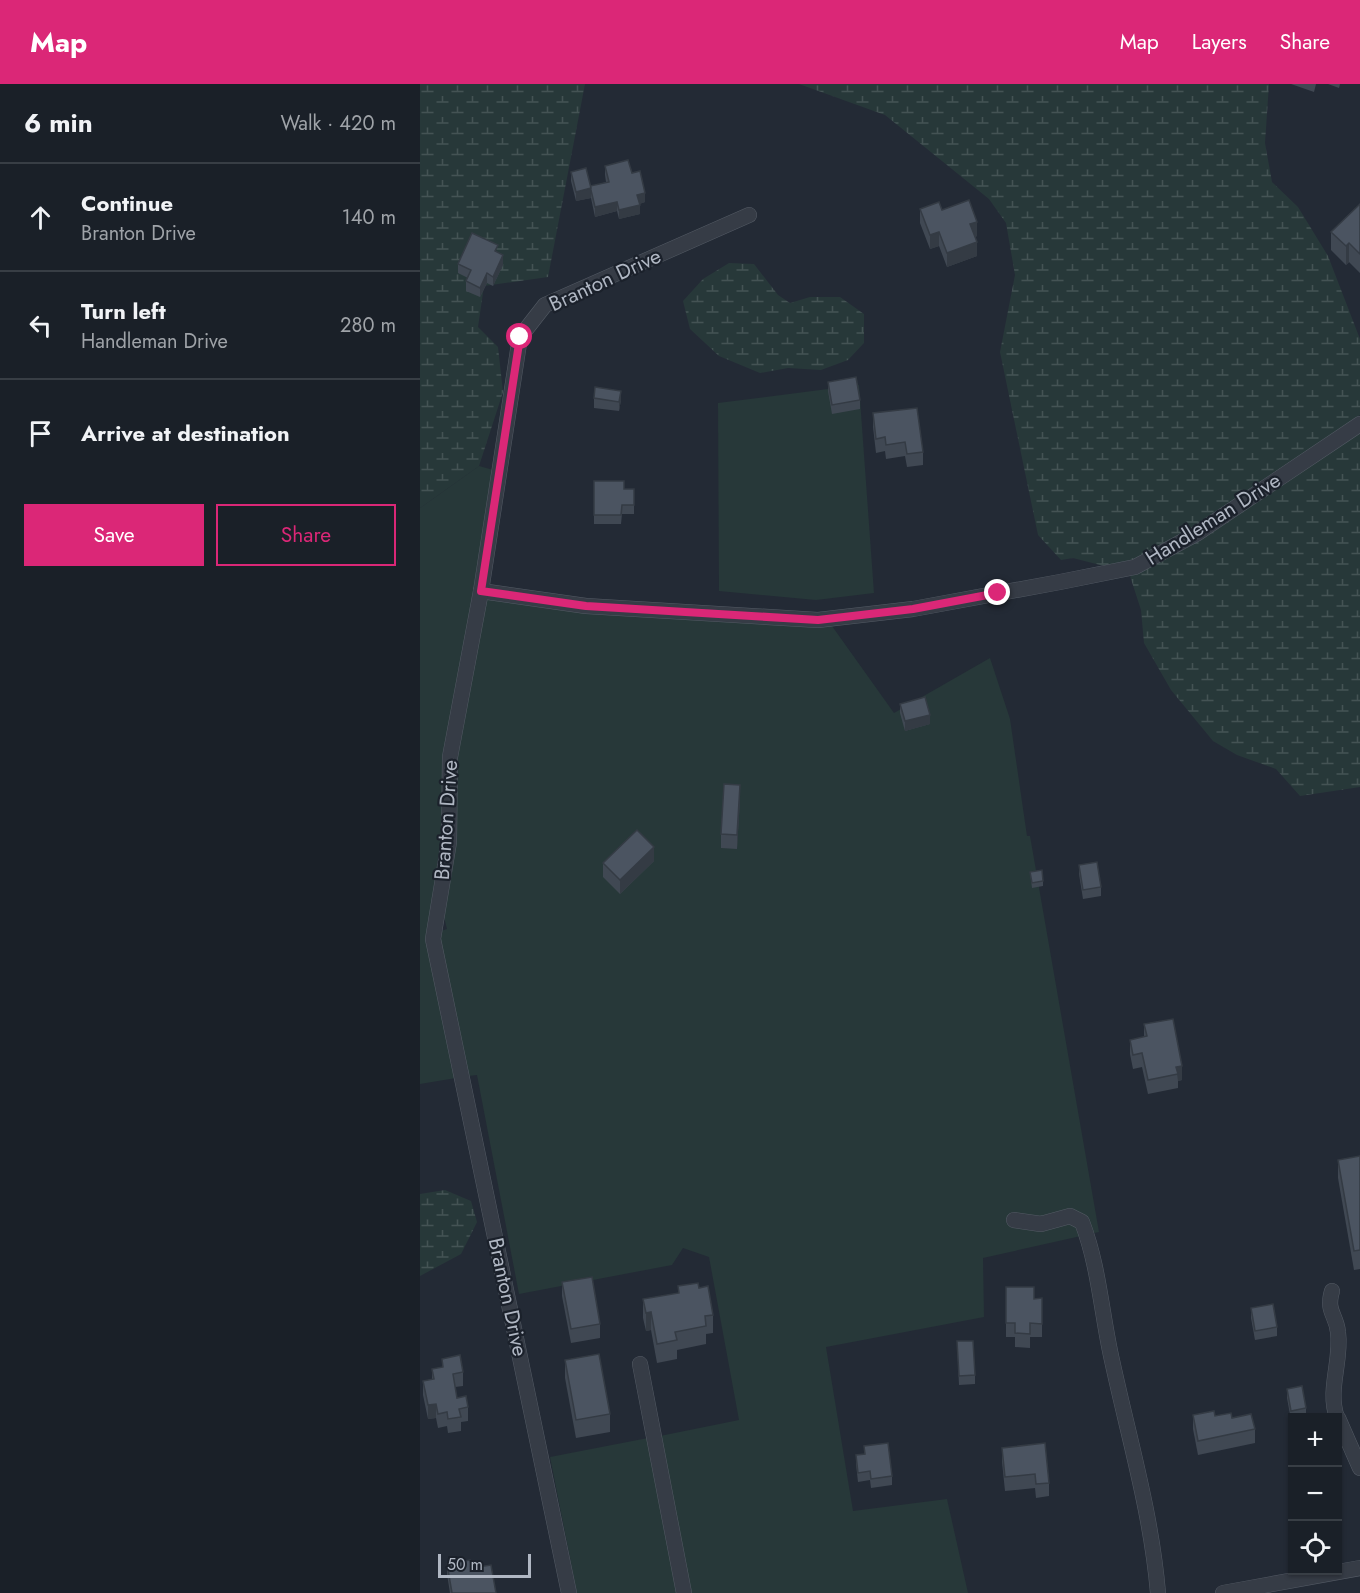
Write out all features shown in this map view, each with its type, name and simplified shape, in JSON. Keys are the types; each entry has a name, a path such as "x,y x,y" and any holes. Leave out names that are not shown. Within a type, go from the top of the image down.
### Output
{"street":[{"name":"Branton Drive","path":"569,1593 433,939 449,842 450,757 481,591 520,337 545,305 749,215"},
{"name":"Handleman Drive","path":"481,591 586,606 818,620 913,609 1060,582 1135,567 1196,534 1360,424"},
{"path":"1014,1220 1041,1224 1070,1216 1082,1222 1098,1275 1106,1332 1148,1512 1158,1593"},
{"path":"1332,1291 1329,1305 1338,1331 1333,1396 1336,1413"},
{"path":"640,1364 684,1593"},
{"path":"1342,1429 1360,1468"},
{"path":"1223,1593 1360,1568"}],"green space":[{"path":"420,84 585,84 548,277 484,286 478,327 498,347 503,392 479,466 420,508"},
{"path":"799,84 1269,84 1265,143 1272,182 1298,207 1328,256 1360,339 1360,415 1193,528 1133,560 1104,566 1073,558 1061,560 1038,535 1000,352 1015,275 1006,223 989,199 885,115"},
{"path":"729,263 754,264 778,295 790,303 810,297 840,297 864,314 864,343 848,360 821,370 788,368 760,373 719,356 690,329 683,301 703,279"},
{"path":"859,385 874,593 816,600 719,591 718,403"},
{"path":"1360,433 1360,787 1300,796 1276,769 1237,755 1213,741 1171,690 1144,643 1141,610 1130,576"},
{"path":"479,466 493,470 427,937 456,1078 420,1084 420,508"},
{"path":"486,599 832,626 894,713 990,658 1010,719 1027,836 1030,836 1099,1232 983,1258 984,1317 826,1347 853,1511 947,1499 968,1593 690,1593 660,1436 739,1420 709,1257 683,1248 672,1265 519,1294 477,1075 468,1076 440,939 441,931 447,929 444,917 456,766"},
{"path":"445,1190 471,1201 477,1222 461,1254 420,1276 420,1194"},
{"path":"648,1438 677,1593 577,1593 550,1457"}],"building":[{"path":"628,160 632,173 640,171 645,193 637,195 640,205 619,210 617,202 595,207 590,186 609,182 605,166"},
{"path":"586,168 591,188 576,192 571,172"},
{"path":"969,200 977,222 970,224 977,242 947,253 939,232 930,235 920,209 939,202 942,210"},
{"path":"1360,204 1360,254 1349,243 1346,246 1331,232"},
{"path":"472,233 498,245 495,251 503,255 493,277 487,273 480,288 466,281 471,270 458,264"},
{"path":"856,377 860,400 832,405 828,382"},
{"path":"595,387 621,391 619,402 594,398"},
{"path":"917,408 923,452 907,454 905,442 886,445 885,437 876,439 873,413"},
{"path":"594,481 624,481 624,489 634,489 634,505 622,505 621,515 594,515"},
{"path":"925,697 930,715 905,721 900,704"},
{"path":"724,784 740,785 737,835 721,834"},
{"path":"637,830 654,847 620,880 603,863"},
{"path":"1097,862 1101,887 1083,890 1079,865"},
{"path":"1042,870 1043,881 1032,883 1030,872"},
{"path":"1173,1019 1182,1066 1176,1067 1178,1074 1148,1080 1142,1053 1133,1055 1130,1040 1147,1036 1144,1024"},
{"path":"1360,1156 1360,1250 1354,1251 1338,1160"},
{"path":"592,1277 600,1324 571,1329 562,1282"},
{"path":"698,1283 699,1288 708,1286 713,1315 705,1316 706,1326 675,1332 677,1340 657,1344 651,1312 646,1313 643,1299 679,1293 678,1286"},
{"path":"1006,1287 1034,1287 1034,1299 1042,1298 1042,1324 1030,1323 1030,1334 1015,1333 1015,1323 1006,1323"},
{"path":"1273,1304 1277,1327 1255,1331 1251,1308"},
{"path":"957,1341 973,1341 975,1375 959,1376"},
{"path":"599,1354 610,1414 576,1420 565,1360"},
{"path":"460,1355 463,1372 453,1374 457,1398 466,1396 468,1407 459,1409 461,1417 448,1419 447,1412 438,1414 436,1404 428,1405 423,1381 434,1379 432,1369 443,1367 442,1359"},
{"path":"1302,1386 1306,1408 1291,1411 1287,1389"},
{"path":"1214,1411 1215,1416 1231,1413 1232,1418 1251,1414 1255,1429 1198,1441 1193,1415"},
{"path":"888,1443 892,1476 871,1479 870,1471 858,1473 856,1455 865,1454 864,1446"},
{"path":"1045,1443 1049,1483 1036,1484 1035,1474 1005,1477 1002,1448"},
{"path":"470,1560 472,1568 491,1565 496,1593 452,1593 447,1564"}],"route":[{"path":"520,337 481,591 586,606 818,620 913,609 998,593"}]}
